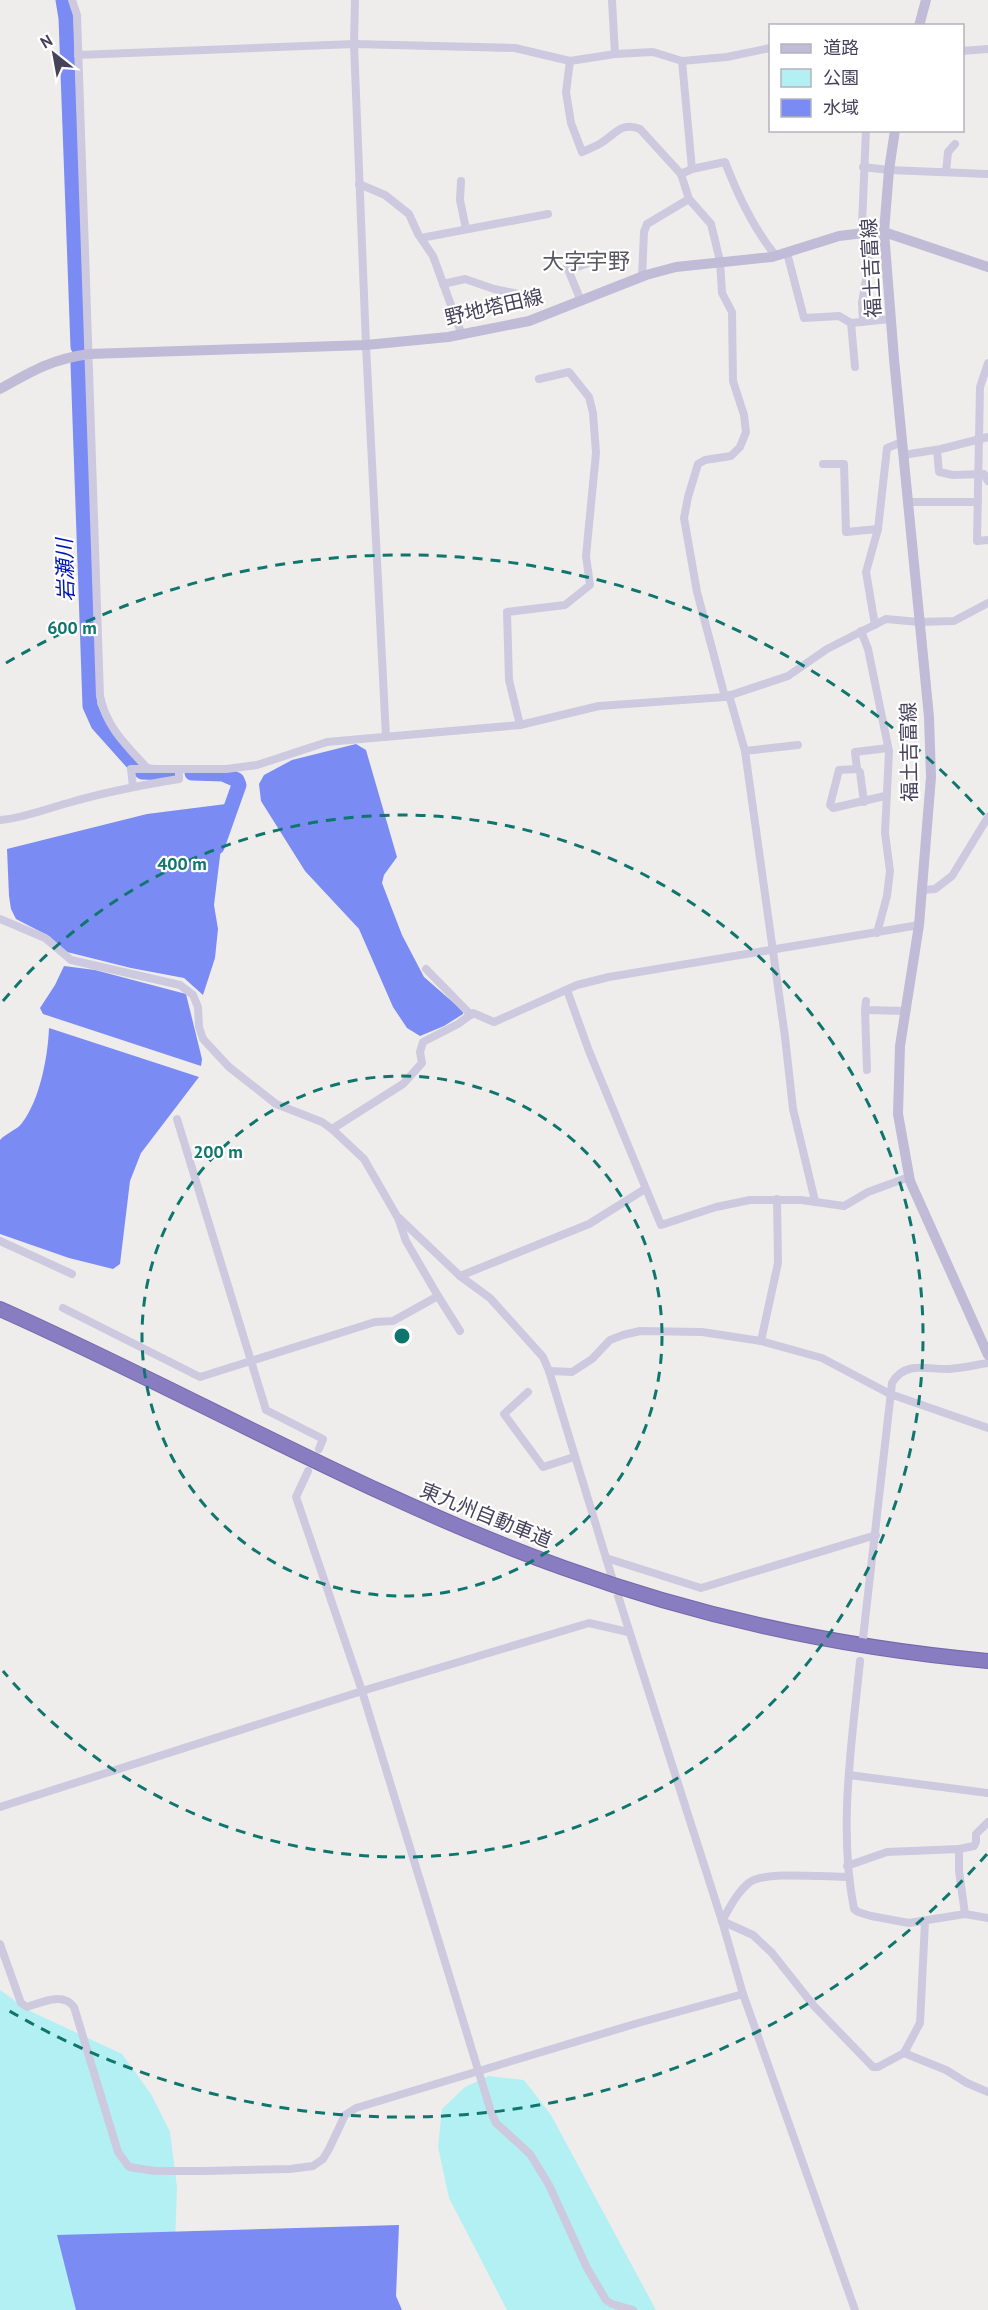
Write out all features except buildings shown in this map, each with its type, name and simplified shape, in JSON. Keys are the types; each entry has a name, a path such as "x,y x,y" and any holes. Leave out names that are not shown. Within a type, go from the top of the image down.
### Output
{"highway":[{"name":"東九州自動車道","path":"0,1310 121,1365 309,1458 419,1509 563,1568 687,1608 782,1632 880,1650 988,1661"}],"main road":[{"path":"920,24 926,0"},
{"name":"福土吉富線","path":"895,132 884,232 929,717 931,777 919,925 900,1046 898,1114 909,1177 988,1355"},
{"name":"野地塔田線","path":"0,389 64,357 89,354 408,343 462,335 529,321 642,277 676,267 781,254 839,236 884,232 988,267"}],"street":[{"path":"72,0 77,15 100,696 103,713 112,730 147,768"},
{"path":"356,0 354,44 359,184 386,737"},
{"path":"612,0 615,54"},
{"path":"78,55 354,44 515,48 570,61 615,54 653,52 682,61 727,57 769,48"},
{"path":"964,51 988,49"},
{"path":"570,61 566,92 571,123 582,152 603,142 607,137 628,125 640,129 681,174 689,199 711,224 720,261 722,293 732,312 733,381 744,415 746,432 740,447 731,456 705,460 698,464 684,518 697,592 745,751 793,1109 815,1202"},
{"path":"682,61 692,169"},
{"path":"863,322 862,303 869,262 862,225 866,132"},
{"path":"946,172 948,152 955,144"},
{"path":"681,174 692,169 725,162 741,203 748,209 760,236 781,254 804,318 838,316 851,323 891,320"},
{"path":"863,167 988,174"},
{"path":"461,181 460,200 466,229"},
{"path":"359,184 385,195 409,214 420,238 433,256 462,335"},
{"path":"642,277 644,232 647,224 689,199"},
{"path":"420,238 548,214"},
{"path":"581,301 568,269 588,262"},
{"path":"443,284 465,279 494,289 533,297"},
{"path":"851,323 855,367"},
{"path":"988,363 980,387 977,541 988,540"},
{"path":"520,724 509,680 507,612 565,605 591,585 586,556 596,453 593,413 588,397 569,372 539,379"},
{"path":"903,455 937,450 988,437"},
{"path":"875,624 866,572 878,529 887,448 902,442"},
{"path":"937,450 939,472 953,475 984,474 988,481"},
{"path":"823,464 844,464 846,531 878,529"},
{"path":"908,502 978,502"},
{"path":"133,787 131,769 226,769 257,765 327,742 520,724 599,706 727,696 788,676 827,649 886,619 919,622 954,621 988,603"},
{"path":"861,632 868,649 888,748 885,833 890,871 887,896 877,933"},
{"path":"745,751 798,745"},
{"path":"864,802 855,752 888,748"},
{"path":"0,820 20,819 69,803 133,787 179,779 179,769"},
{"path":"857,769 839,770 830,805 833,808 885,796"},
{"path":"922,890 935,889 952,876 988,817"},
{"path":"0,919 45,938 71,960 180,985 193,995 198,1007 202,1039 229,1067 276,1104 321,1122 332,1129 364,1159 398,1218 406,1241 460,1331"},
{"path":"332,1129 403,1084 422,1063 420,1052 423,1042 458,1024 473,1012 494,1022 577,985 609,976 919,925"},
{"path":"426,969 471,1015"},
{"path":"567,990 589,1051 661,1225 716,1207 750,1200 777,1199 844,1206 868,1192 909,1177"},
{"path":"867,1070 866,1005 905,1011"},
{"path":"177,1119 266,1410 323,1439 319,1449"},
{"path":"460,1276 589,1224 645,1189"},
{"path":"761,1341 778,1263 777,1199"},
{"path":"398,1218 460,1276 490,1298 543,1357 610,1571"},
{"path":"0,1241 72,1274"},
{"path":"63,1308 200,1377 375,1322 393,1321 438,1296"},
{"path":"549,1371 572,1372 592,1359 610,1340 640,1331 702,1332 761,1341 822,1358 890,1394 988,1428"},
{"path":"863,1638 892,1383 902,1370 911,1368 950,1369 988,1363"},
{"path":"528,1392 504,1413 543,1467 574,1457"},
{"path":"308,1471 296,1497 362,1690 491,2112 496,2122 530,2154 549,2185 587,2268 606,2300 633,2310"},
{"path":"606,1558 701,1588 876,1535"},
{"path":"620,1602 722,1921 743,1994 855,2310"},
{"path":"0,1808 362,1690 589,1623 628,1632"},
{"path":"860,1661 849,1775 848,1877 854,1909 892,1921 925,1922 965,1914 988,1918"},
{"path":"849,1775 988,1793"},
{"path":"848,1866 887,1852 959,1849 974,1846 976,1834 988,1822"},
{"path":"959,1849 959,1871 965,1914"},
{"path":"722,1921 734,1899 750,1882 767,1876 848,1877"},
{"path":"722,1921 753,1935 772,1953 814,2006 873,2067 885,2064 904,2053 920,2023 925,1922"},
{"path":"0,1944 21,2003 27,2007 60,1999 69,2001 74,2007 118,2152 124,2163 140,2170 215,2171 290,2169 313,2166 323,2159 342,2119 350,2111 478,2071 743,1994"},
{"path":"904,2053 946,2070 988,2092"}],"green space":[{"path":"0,1990 28,2010 122,2054 151,2094 170,2132 177,2187 175,2244 164,2310 0,2310"},
{"path":"489,2076 524,2080 551,2115 656,2310 507,2310 449,2198 438,2147 442,2109 465,2087"}],"water":[{"path":"356,744 366,750 397,857 384,875 382,883 402,935 424,977 463,1011 463,1014 444,1026 420,1036 407,1028 393,1007 359,929 305,871 261,801 259,784 264,775 292,760"},
{"path":"226,804 214,844 221,848 214,905 218,929 215,958 203,995 184,978 67,952 49,936 16,919 11,909 9,896 7,849 147,814"},
{"path":"64,966 95,970 186,994 202,1059 201,1066 43,1014 40,1008"},
{"path":"49,1028 199,1077 141,1153 130,1181 120,1264 113,1269 69,1258 0,1234 0,1140 20,1125 34,1102 45,1064"},
{"path":"399,2225 396,2296 402,2310 76,2310 57,2235"}],"waterway":[{"name":"岩瀬川","path":"63,0 66,18 78,347"},
{"name":"岩瀬川","path":"78,363 90,706 98,724 132,762"},
{"name":"岩瀬川","path":"142,772 168,773"},
{"name":"岩瀬川","path":"192,773 223,774 237,780 239,785 217,847"}],"tunnel":[{"path":"610,1571 620,1602"}],"district":[{"name":"大字宇野","path":"586,261"}]}
